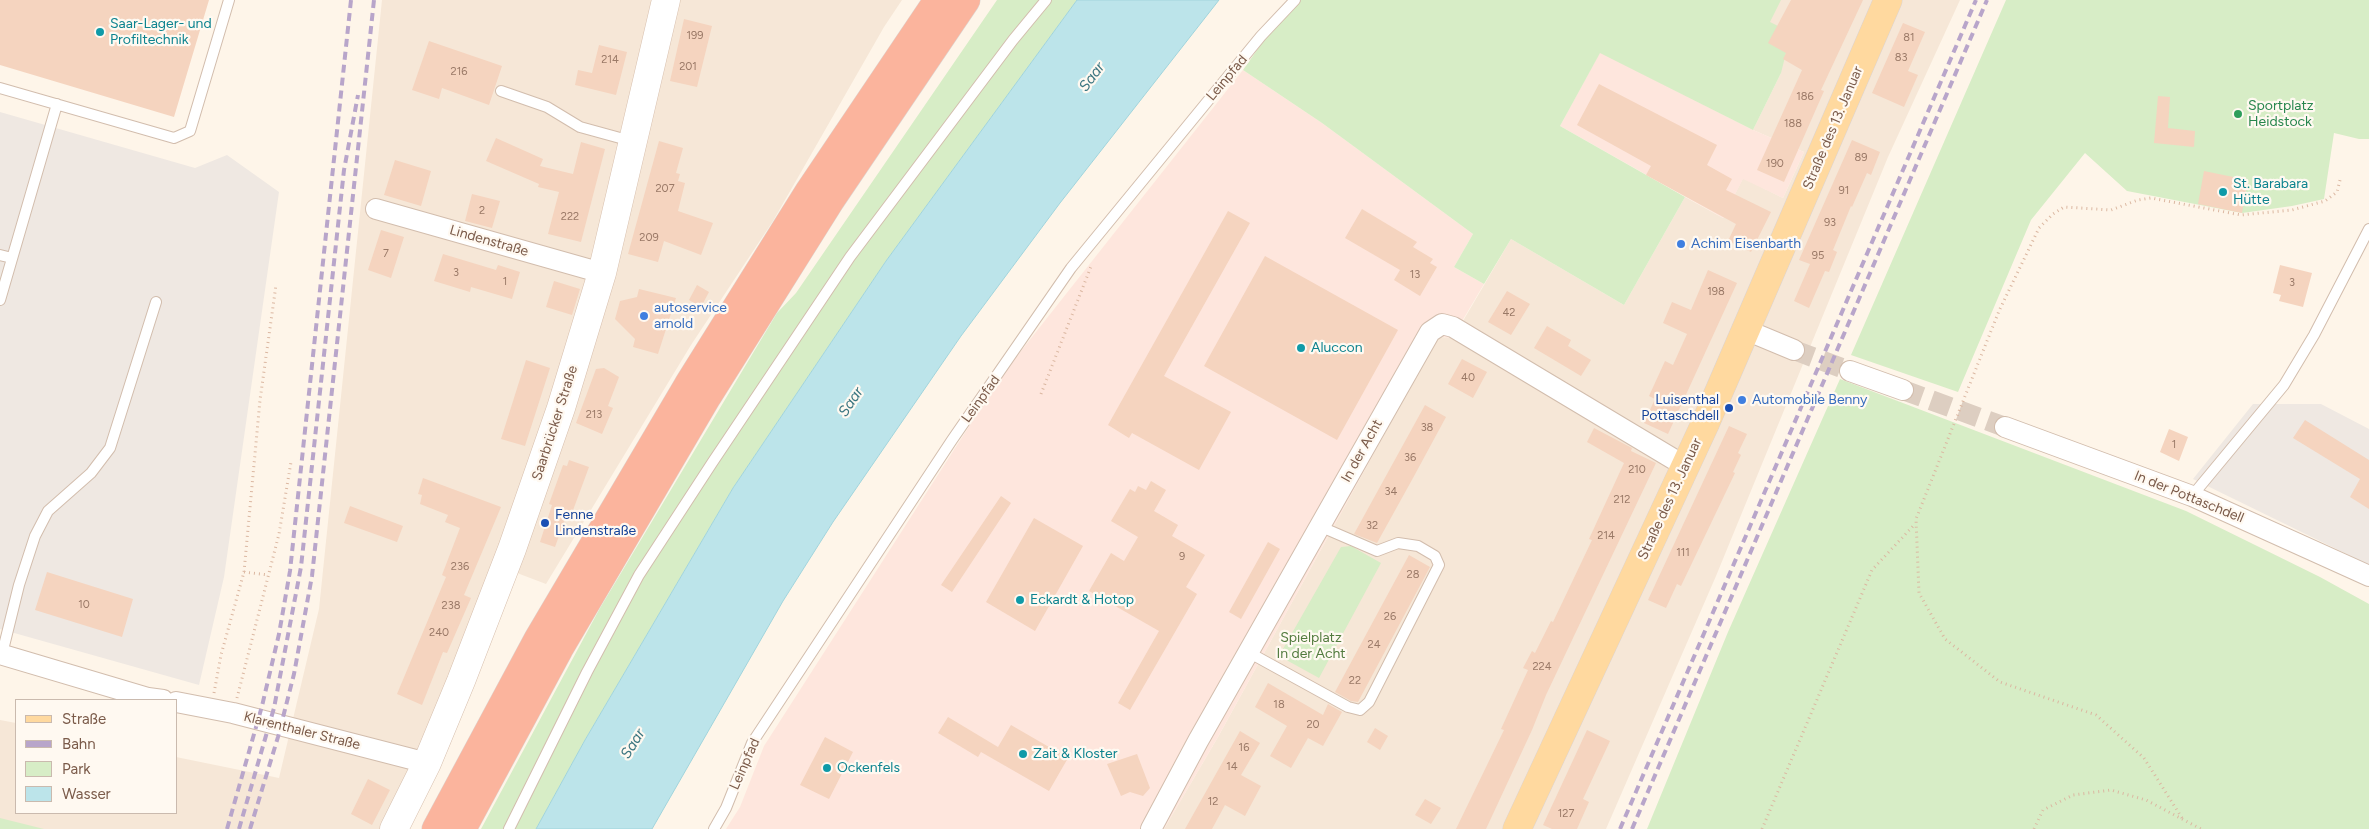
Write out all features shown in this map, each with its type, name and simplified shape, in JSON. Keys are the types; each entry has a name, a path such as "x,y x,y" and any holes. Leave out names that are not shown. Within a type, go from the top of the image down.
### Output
{"highway":[{"path":"436,829 538,639 683,393 810,190 938,0"},
{"path":"462,829 559,649 707,397 830,201 966,0"}],"main road":[{"name":"Straße des 13. Januar","path":"1517,829 1686,466 1730,377 1746,330 1888,0"}],"street":[{"name":"Saarbrücker Straße","path":"394,829 427,763 512,549 561,408 602,273 666,0"},
{"name":"Lindenstraße","path":"376,208 602,273"},
{"name":"In der Acht","path":"1151,829 1248,652 1430,332 1442,324 1453,327 1686,466"},
{"path":"1746,330 1794,350"},
{"path":"1850,371 1903,390"},
{"name":"In der Pottaschdell","path":"2005,428 2192,496 2369,576"},
{"path":"1,654 156,699"},
{"name":"Klarenthaler Straße","path":"178,702 233,713 427,763"}],"lane":[{"path":"0,88 174,138 190,131 229,0"},
{"path":"509,829 601,646 640,576 686,503 850,257 1013,40 1046,0"},
{"name":"Leinpfad","path":"714,829 726,808 752,743 952,440 1071,268 1261,36 1295,0"},
{"path":"501,90 547,107 580,127 634,141"},
{"path":"0,300 56,104"},
{"path":"2192,496 2284,385 2314,335 2369,229"},
{"path":"0,255 12,258"},
{"path":"1,654 19,585 35,536 48,511 91,473 110,448 156,302"},
{"path":"1248,652 1348,707 1360,710 1369,702 1440,565 1435,556 1418,546 1398,543 1377,551 1319,526"}],"path":[{"path":"1041,394 1093,263"},
{"path":"212,708 221,655 244,572 260,400 276,285"},
{"path":"233,713 279,534 291,462"},
{"path":"1762,829 1872,570 1916,523"},
{"path":"244,572 268,575"},
{"path":"2034,829 2043,810 2072,795 2110,790 2146,800 2201,829"}],"shaded area":[{"path":"382,0 902,0 884,27 773,221 691,345 546,584 496,565 385,829 0,829 0,720 15,723 15,814 178,814 178,757 279,778 319,609"},
{"path":"1647,0 1960,0 1888,157 1716,576 1606,829 1164,829 1218,737 1435,342 1441,337 1453,338 1511,239 1624,305 1685,197 1723,218 1743,178 1783,198 1804,152 1753,130 1781,73"},
{"path":"1600,52 1753,130 1804,152 1783,198 1743,179 1723,218 1560,126"},
{"path":"1243,70 1322,123 1473,234 1454,267 1484,284 1452,338 1441,337 1435,342 1218,737 1164,829 726,829 740,807 764,746 1002,375"},
{"path":"0,112 195,168 227,155 279,192 224,577 199,685 0,629"},
{"path":"2253,404 2321,404 2369,429 2369,565 2193,479"}],"green space":[{"path":"997,0 1077,0 886,261 733,488 585,740 536,829 481,829 600,608 777,313 796,293"},
{"path":"1301,0 1781,0 1770,22 1778,26 1786,53 1781,73 1753,130 1600,53 1560,126 1685,197 1624,305 1511,239 1484,284 1454,267 1473,234 1322,123 1243,70 1264,40"},
{"path":"2006,0 2369,0 2369,139 2359,139 2334,133 2324,199 2292,206 2242,213 2127,191 2085,153 2031,220 1958,392 1851,355"},
{"path":"1840,379 2186,511 2320,577 2369,604 2369,829 1647,829 1728,632"},
{"name":"Spielplatz In der Acht","path":"1351,546 1381,563 1319,678 1279,656 1341,547"},
{"path":"0,818 44,829 0,829"}],"water":[{"name":"Saar","path":"1077,0 1219,0 1060,203 961,336 833,522 783,601 652,829 536,829 585,740 733,488 886,261"}],"building":[{"name":"Saar-Lager- und Profiltechnik","path":"0,0 209,0 174,117 0,65"},
{"path":"1791,0 1863,0 1821,90 1824,91 1784,182 1757,170 1802,70 1783,59 1786,53 1768,43"},
{"path":"684,19 712,26 697,87 670,81"},
{"path":"1903,23 1925,32 1908,71 1918,75 1904,107 1872,93"},
{"path":"429,41 502,66 489,105 442,88 439,99 412,90"},
{"path":"599,45 627,52 616,95 575,85 578,70 592,73"},
{"path":"1599,84 1717,145 1707,165 1732,179 1726,190 1771,212 1751,252 1728,241 1736,224 1646,175 1651,166 1577,125"},
{"path":"2158,96 2170,97 2168,128 2195,131 2194,147 2154,143"},
{"path":"496,138 543,159 540,166 573,174 581,142 605,149 581,242 548,234 559,192 538,187 539,184 486,161"},
{"path":"1852,140 1880,152 1871,175 1867,173 1851,206 1833,250 1837,252 1829,272 1825,271 1809,308 1794,301 1810,264 1799,260"},
{"path":"659,141 683,148 676,173 680,174 678,181 685,183 678,211 713,223 701,255 664,241 658,262 628,254"},
{"path":"395,160 431,171 421,206 384,195"},
{"name":"St. Barabara Hütte","path":"2204,171 2248,180 2242,213 2198,204"},
{"path":"472,194 500,201 492,228 465,221"},
{"path":"1362,209 1417,242 1413,247 1433,259 1430,263 1437,267 1420,296 1394,280 1400,270 1345,238"},
{"path":"1228,211 1250,223 1164,376 1231,412 1199,470 1132,433 1129,438 1108,425"},
{"path":"381,230 404,237 391,278 368,270"},
{"path":"443,254 496,270 498,265 520,272 512,299 471,287 470,292 434,281"},
{"name":"Aluccon","path":"1265,256 1398,330 1337,440 1204,366"},
{"path":"2280,265 2312,273 2303,307 2279,301 2281,295 2273,293"},
{"path":"1708,270 1737,283 1668,434 1644,423 1655,399 1649,396 1665,361 1673,365 1687,334 1663,323 1672,302 1691,310"},
{"path":"554,281 580,289 572,315 546,307"},
{"path":"697,285 709,292 701,307 689,300"},
{"path":"639,289 676,298 658,354 633,347 635,339 615,319 620,301 637,297"},
{"path":"1507,291 1530,304 1511,335 1488,322"},
{"path":"1547,326 1571,340 1568,346 1591,360 1581,376 1534,348"},
{"path":"1462,359 1487,372 1473,398 1448,384"},
{"path":"526,360 550,368 525,446 501,439"},
{"path":"604,368 619,377 608,406 613,408 602,434 576,423 596,369"},
{"path":"1425,405 1446,417 1413,478 1377,543 1354,534"},
{"path":"2305,420 2369,460 2369,509 2350,497 2360,479 2293,438"},
{"path":"1729,426 1747,434 1738,453 1741,455 1733,472 1735,473 1681,586 1677,584 1666,608 1648,600"},
{"path":"1594,428 1632,448 1631,451 1656,463 1546,695 1532,730 1486,829 1456,829 1504,730 1501,729 1528,670 1523,668 1532,651 1535,653 1551,621 1553,622 1592,540 1589,539 1624,463 1587,442"},
{"path":"2169,429 2188,437 2179,461 2160,452"},
{"path":"569,460 589,467 572,513 568,511 555,547 540,542 552,505 549,504 563,465 567,466"},
{"path":"423,478 501,507 464,595 471,598 447,653 443,652 422,705 397,694 446,577 442,575 460,528 445,522 448,515 420,504 422,495 418,494"},
{"path":"1151,481 1166,490 1154,511 1178,525 1172,536 1205,555 1186,587 1197,594 1130,710 1118,703 1159,631 1089,591 1111,553 1124,561 1138,537 1111,521 1130,489 1135,492 1138,486 1146,490"},
{"path":"1001,496 1011,503 952,592 941,585"},
{"path":"350,506 403,526 397,542 344,523"},
{"path":"1034,518 1083,546 1035,631 986,602"},
{"path":"1268,542 1280,549 1241,619 1229,612"},
{"path":"1409,555 1430,567 1358,702 1351,701 1335,692"},
{"path":"47,572 133,599 122,637 35,610"},
{"path":"1268,683 1323,715 1328,704 1342,712 1323,746 1308,738 1291,768 1270,756 1287,726 1255,707"},
{"path":"948,717 998,747 1011,725 1068,758 1049,791 981,752 978,757 938,733"},
{"path":"1375,728 1388,736 1380,750 1367,742"},
{"path":"1587,730 1610,741 1583,799 1589,802 1577,829 1552,829 1543,825"},
{"path":"1240,731 1260,743 1241,775 1261,786 1245,816 1225,805 1212,829 1185,829"},
{"name":"Ockenfels","path":"825,737 853,752 829,799 800,785"},
{"path":"1137,754 1150,788 1143,796 1130,792 1121,796 1107,764"},
{"path":"368,779 390,790 372,825 351,814"},
{"path":"1425,799 1441,808 1431,824 1415,815"}],"tunnel":[{"path":"1794,350 1850,371"},
{"path":"1903,390 2005,427"}],"railway":[{"path":"227,829 262,706 279,634 290,571 351,0"},
{"path":"250,829 278,737 294,674 312,576 374,0"},
{"path":"1620,829 1976,0"},
{"path":"1632,829 1987,0"},
{"path":"239,829 274,708 301,567 344,170 358,95"}],"place":[{"name":"Saar-Lager- und Profiltechnik","path":"100,32"},
{"name":"Sportplatz Heidstock","path":"2238,114"},
{"name":"St. Barabara Hütte","path":"2223,192"},
{"name":"Achim Eisenbarth","path":"1681,244"},
{"name":"autoservice arnold","path":"644,316"},
{"name":"Aluccon","path":"1301,348"},
{"name":"Automobile Benny","path":"1742,400"},
{"name":"Luisenthal Pottaschdell","path":"1729,408"},
{"name":"Fenne Lindenstraße","path":"545,523"},
{"name":"Eckardt & Hotop","path":"1020,600"},
{"name":"Zait & Kloster","path":"1023,754"},
{"name":"Ockenfels","path":"827,768"}]}
